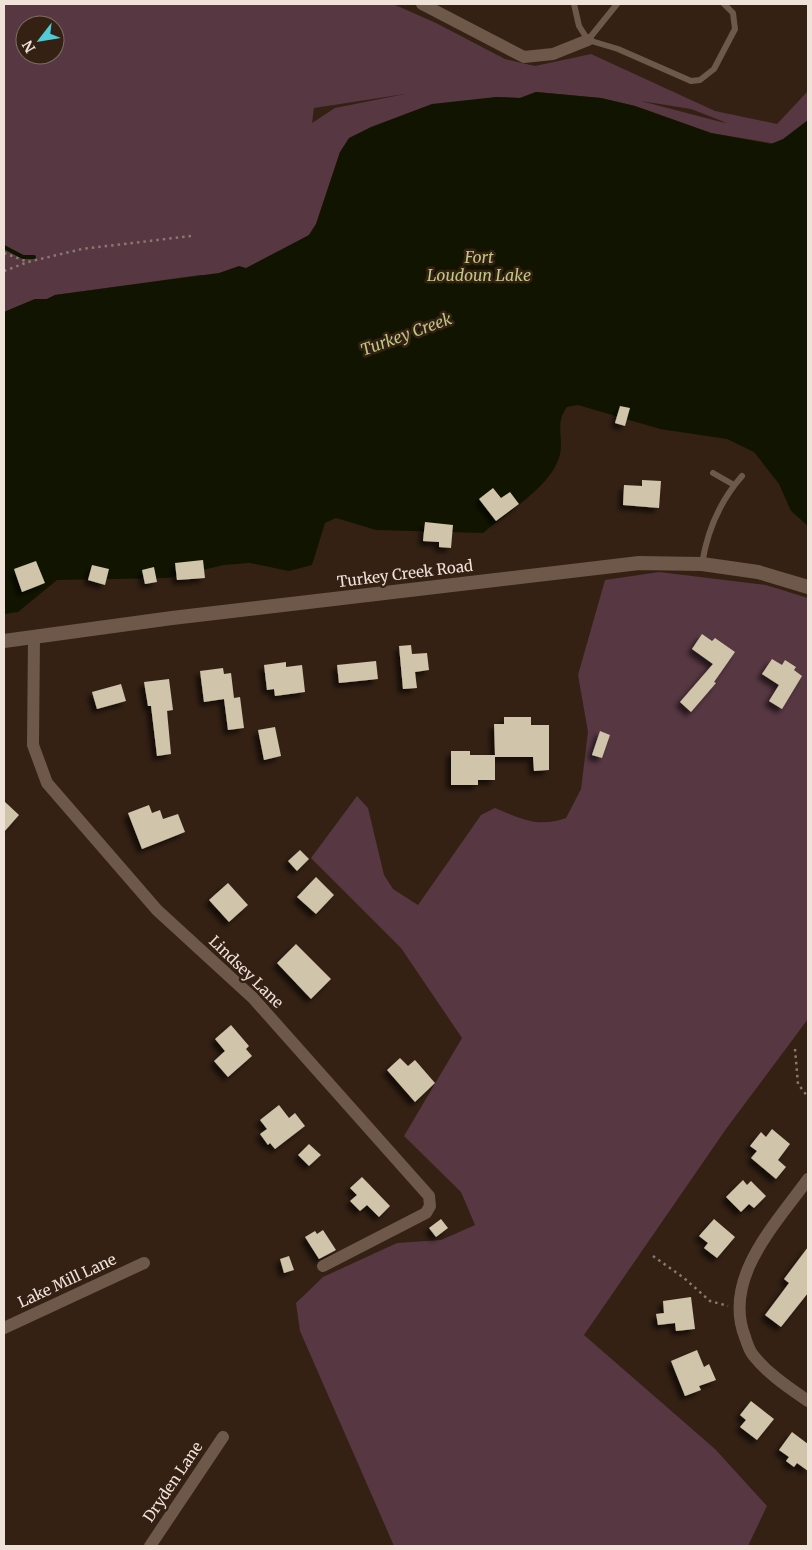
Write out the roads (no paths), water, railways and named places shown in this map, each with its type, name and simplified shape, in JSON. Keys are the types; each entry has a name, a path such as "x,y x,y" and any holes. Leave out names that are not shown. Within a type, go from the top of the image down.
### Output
{"street":[{"path":"427,5 524,57 553,54 588,40"},
{"name":"Turkey Creek Road","path":"4,641 172,618 639,563 702,564 758,572 808,587"},
{"name":"Lindsey Lane","path":"34,638 33,745 40,767 52,788 157,910 253,998 429,1196 430,1206 426,1213 323,1266"},
{"path":"808,1179 759,1248 747,1269 744,1276 740,1306 740,1324 751,1353 770,1374 808,1401"},
{"name":"Lake Mill Lane","path":"4,1328 144,1263"},
{"name":"Dryden Lane","path":"150,1546 223,1436"}],"lane":[{"path":"574,4 579,26 588,40 618,49 679,78 691,81 700,80 714,70 735,29 733,13 724,4"},
{"path":"588,40 617,4"},
{"path":"713,473 734,485"},
{"path":"702,564 709,534 725,497 742,476"}],"water":[{"name":"Fort Loudoun Lake","path":"536,92 601,98 635,106 711,133 771,144 783,139 808,120 808,526 791,511 779,484 754,452 727,439 660,429 578,405 567,407 563,413 560,426 561,451 554,469 546,480 537,490 483,533 376,530 336,518 325,523 312,565 289,571 250,563 224,565 168,578 57,580 18,612 4,614 4,312 35,299 47,299 55,295 219,273 239,266 246,268 309,235 316,224 340,152 349,138 371,127 432,104 496,97 520,98"}],"waterway":[{"path":"4,247 23,257 34,257"}],"water label":[{"name":"Turkey Creek","path":"406,334"}]}
